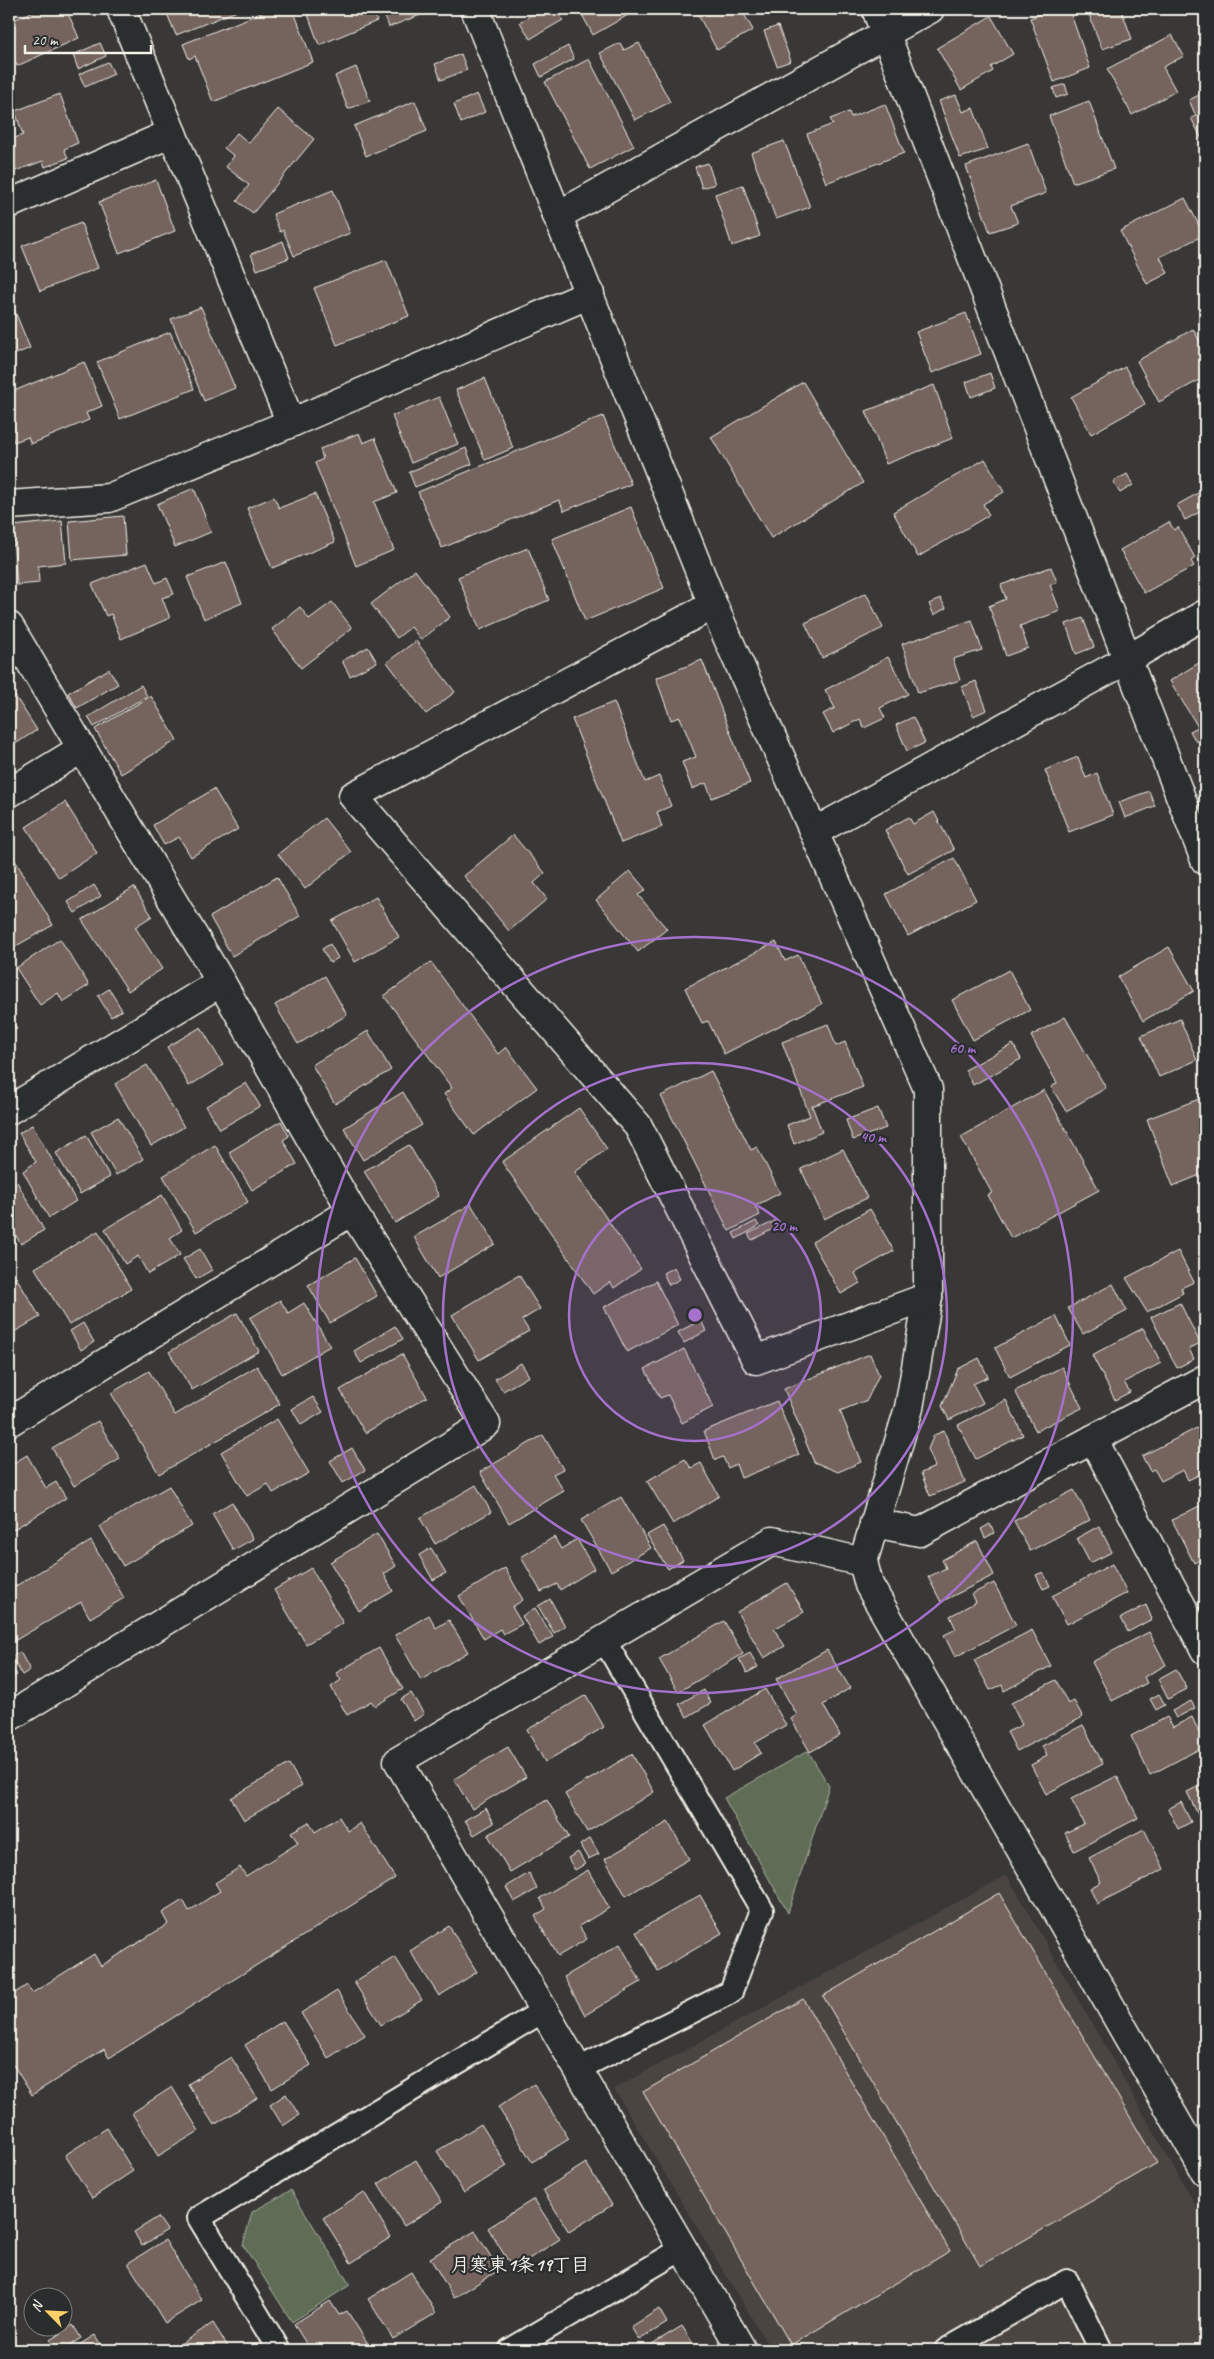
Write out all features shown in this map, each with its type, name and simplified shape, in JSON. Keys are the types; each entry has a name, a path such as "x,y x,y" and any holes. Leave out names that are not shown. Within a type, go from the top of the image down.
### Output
{"street":[{"path":"121,9 291,423"},
{"path":"476,9 556,216 590,294 713,605 928,1089 928,1297 909,1408 863,1562 869,1585 1205,2170"},
{"path":"876,9 1205,860"},
{"path":"556,216 930,9"},
{"path":"9,204 172,133"},
{"path":"9,505 109,498 291,423 590,294"},
{"path":"713,605 353,796 638,1126 756,1360 928,1297"},
{"path":"814,832 1128,659 1205,614"},
{"path":"9,626 221,982 352,1211 486,1424 9,1717"},
{"path":"9,793 81,749"},
{"path":"9,1110 221,982"},
{"path":"9,1422 352,1211"},
{"path":"874,1522 920,1532 1205,1379"},
{"path":"1093,1439 1205,1650"},
{"path":"742,2350 398,1761 772,1540 863,1562"}],"lane":[{"path":"578,2069 731,1992 762,1910 604,1640"},
{"path":"279,2350 199,2218 543,2010"},
{"path":"510,2350 682,2249"},
{"path":"946,2350 1067,2281 1101,2350"}],"shaded area":[{"path":"1007,1875 1205,2222 1205,2350 771,2350 614,2089"}],"green space":[{"path":"808,1751 829,1786 788,1913 724,1798"},
{"path":"291,2190 350,2285 292,2322 243,2245 252,2212"}],"building":[{"path":"39,9 66,9 79,38 17,66 9,48 9,22"},
{"path":"165,9 242,9 176,35"},
{"path":"271,9 293,9 313,62 213,102 195,56 189,59 183,44"},
{"path":"306,9 372,9 377,21 319,45"},
{"path":"382,9 436,9 389,27"},
{"path":"541,9 556,9 563,20 530,39 520,22"},
{"path":"579,9 634,9 635,11 593,35"},
{"path":"695,9 741,9 753,30 717,50"},
{"path":"1055,9 1069,9 1090,68 1054,82 1030,18"},
{"path":"1087,9 1121,9 1132,39 1102,49"},
{"path":"991,16 1013,54 991,67 993,71 961,90 937,48"},
{"path":"778,26 791,61 777,66 764,31"},
{"path":"1172,35 1184,56 1163,67 1176,91 1132,115 1107,69"},
{"path":"100,43 106,56 78,69 73,55"},
{"path":"620,43 624,50 639,43 670,102 635,120 600,53"},
{"path":"568,46 574,59 541,77 535,64"},
{"path":"461,54 467,70 441,80 435,64"},
{"path":"589,59 634,146 590,169 545,82"},
{"path":"108,62 114,74 85,87 79,74"},
{"path":"356,67 370,101 348,109 335,76"},
{"path":"1065,84 1068,94 1056,98 1053,88"},
{"path":"1205,92 1205,145 1191,118 1196,116 1189,100"},
{"path":"60,94 78,143 64,149 68,158 45,167 43,161 15,171 9,154 9,140 23,135 15,111"},
{"path":"477,94 485,112 461,123 454,104"},
{"path":"956,95 963,112 973,108 988,149 960,158 939,101"},
{"path":"415,101 427,131 366,156 354,126"},
{"path":"1089,101 1114,169 1073,183 1049,116"},
{"path":"885,104 904,153 826,183 807,134 833,124 830,119 849,112 851,117"},
{"path":"278,109 314,139 253,213 237,201 249,185 226,167 234,156 224,148 237,133 249,143"},
{"path":"784,141 810,207 776,219 751,153"},
{"path":"1028,143 1046,193 1011,206 1018,223 990,232 966,166"},
{"path":"708,163 715,184 702,188 695,167"},
{"path":"156,180 175,231 119,253 99,202"},
{"path":"743,185 760,236 732,246 715,194"},
{"path":"333,190 350,233 294,256 283,230 280,232 273,214"},
{"path":"1185,198 1204,235 1160,257 1168,273 1147,284 1120,231"},
{"path":"81,223 98,268 40,291 22,246"},
{"path":"283,241 289,258 257,270 251,254"},
{"path":"386,260 409,316 337,345 314,288"},
{"path":"9,297 30,348 9,357"},
{"path":"201,307 235,388 204,401 171,319"},
{"path":"966,313 981,354 932,373 916,332"},
{"path":"1193,329 1205,351 1205,377 1159,402 1137,361"},
{"path":"170,332 194,389 120,419 97,362"},
{"path":"84,362 102,406 86,413 89,420 31,444 28,437 14,442 9,429 9,393"},
{"path":"1125,367 1145,404 1091,434 1071,397"},
{"path":"990,373 995,388 971,397 966,382"},
{"path":"485,378 513,448 485,460 456,390"},
{"path":"803,382 863,483 771,538 711,437"},
{"path":"934,385 953,438 886,464 866,411"},
{"path":"439,397 458,444 411,463 392,416"},
{"path":"603,416 631,484 564,511 559,500 442,548 418,492"},
{"path":"359,433 363,443 375,438 397,493 374,502 394,550 356,566 315,463 323,459 320,449"},
{"path":"466,448 472,464 415,487 409,472"},
{"path":"985,459 1004,492 983,504 989,515 918,557 893,512"},
{"path":"1127,474 1133,485 1120,493 1113,482"},
{"path":"194,488 211,532 175,547 157,504"},
{"path":"1202,491 1205,496 1205,509 1185,520 1177,505"},
{"path":"315,494 335,542 272,568 247,508 274,497 279,508"},
{"path":"631,507 664,588 585,621 552,539"},
{"path":"123,516 126,555 72,560 69,521"},
{"path":"62,521 66,563 38,566 39,583 17,585 12,526"},
{"path":"1169,522 1174,530 1178,527 1195,558 1191,561 1194,566 1144,593 1120,550"},
{"path":"528,548 549,600 480,630 458,577"},
{"path":"147,562 156,583 167,578 174,594 162,598 170,618 121,639 111,614 106,616 92,584"},
{"path":"226,562 242,603 204,619 187,577"},
{"path":"1051,567 1057,582 1050,585 1060,611 1020,626 1028,648 1006,656 989,606 1006,599 1001,585"},
{"path":"415,570 450,617 421,640 411,627 397,638 371,604"},
{"path":"866,593 883,628 822,658 805,623"},
{"path":"940,598 946,608 934,615 929,604"},
{"path":"332,602 352,628 301,668 272,629 300,607 309,619"},
{"path":"1083,618 1094,647 1076,654 1066,624"},
{"path":"972,620 982,650 953,659 960,680 918,693 902,644"},
{"path":"416,641 455,692 426,714 387,662"},
{"path":"368,647 377,662 350,676 342,661"},
{"path":"888,657 908,694 880,708 885,718 864,728 860,719 833,733 823,714 835,708 825,690"},
{"path":"1205,659 1205,736 1196,742 1190,731 1198,727 1170,681"},
{"path":"702,660 750,783 712,798 706,783 692,789 682,762 696,757 680,717 671,720 656,678"},
{"path":"109,669 118,684 77,708 68,693"},
{"path":"976,681 987,710 973,716 962,687"},
{"path":"141,685 147,696 94,727 88,717"},
{"path":"13,693 37,730 9,748 9,696"},
{"path":"151,696 177,740 121,774 95,729"},
{"path":"614,702 645,782 659,776 671,806 657,812 662,827 621,843 572,719"},
{"path":"913,717 925,743 907,751 896,725"},
{"path":"1078,757 1086,778 1097,773 1113,815 1069,832 1045,770"},
{"path":"214,789 238,829 191,857 179,837 164,845 153,825"},
{"path":"1149,791 1155,806 1125,818 1119,802"},
{"path":"65,802 97,853 59,878 26,827"},
{"path":"934,812 954,850 908,874 885,830 909,817 913,824"},
{"path":"324,818 351,852 305,889 278,854"},
{"path":"513,835 545,873 534,883 547,899 509,931 464,876"},
{"path":"12,855 53,925 9,950 9,857"},
{"path":"954,858 976,900 908,936 886,894"},
{"path":"630,871 646,890 638,895 667,929 638,952 596,900"},
{"path":"277,877 300,916 232,956 210,917"},
{"path":"94,885 101,896 75,913 68,902"},
{"path":"134,887 152,916 135,927 162,969 128,991 82,920"},
{"path":"376,897 399,937 355,962 332,921"},
{"path":"60,939 89,985 63,1002 58,993 40,1005 16,968"},
{"path":"776,942 785,961 798,955 822,1004 724,1054 708,1021 702,1023 685,988"},
{"path":"330,944 338,958 330,963 322,949"},
{"path":"1169,947 1194,991 1143,1021 1118,977"},
{"path":"431,962 498,1054 506,1047 537,1088 474,1135 444,1094 452,1088 384,996"},
{"path":"1009,970 1030,1010 973,1040 952,1000"},
{"path":"325,976 347,1015 298,1044 275,1005"},
{"path":"109,989 122,1010 111,1017 98,996"},
{"path":"9,1015 17,1029 9,1034"},
{"path":"1065,1017 1106,1088 1066,1111 1051,1087 1057,1083 1031,1036"},
{"path":"1180,1019 1197,1060 1159,1077 1141,1036"},
{"path":"828,1024 836,1046 845,1042 863,1087 812,1106 822,1132 794,1144 787,1125 810,1116 782,1042"},
{"path":"201,1027 223,1065 189,1086 167,1047"},
{"path":"368,1031 391,1070 335,1104 312,1065"},
{"path":"1013,1044 1021,1059 973,1085 965,1070"},
{"path":"147,1065 184,1127 151,1146 115,1084"},
{"path":"711,1071 751,1150 757,1147 780,1193 755,1206 760,1215 729,1231 661,1096"},
{"path":"246,1083 260,1106 220,1129 206,1106"},
{"path":"1044,1090 1099,1190 1011,1238 988,1195 992,1193 961,1137"},
{"path":"403,1092 422,1125 363,1160 344,1128"},
{"path":"1204,1097 1205,1173 1173,1186 1147,1119"},
{"path":"579,1108 607,1149 575,1172 641,1269 614,1288 610,1282 593,1294 502,1162"},
{"path":"878,1108 886,1128 853,1140 846,1120"},
{"path":"118,1117 143,1159 116,1175 91,1132"},
{"path":"281,1121 289,1136 283,1140 297,1164 252,1190 229,1152"},
{"path":"32,1125 76,1201 49,1218 23,1171 36,1162 19,1133"},
{"path":"86,1135 110,1177 80,1194 56,1153"},
{"path":"215,1145 248,1202 196,1232 163,1176"},
{"path":"409,1145 439,1196 395,1223 364,1171"},
{"path":"843,1149 867,1198 824,1219 801,1169"},
{"path":"17,1182 44,1230 21,1244 9,1224 9,1187"},
{"path":"162,1195 182,1230 170,1238 180,1255 148,1274 138,1256 125,1264 105,1229"},
{"path":"471,1204 495,1244 438,1278 414,1237"},
{"path":"870,1209 894,1251 855,1273 860,1283 841,1294 812,1242"},
{"path":"756,1221 759,1226 736,1239 733,1233"},
{"path":"775,1221 777,1227 752,1240 748,1234"},
{"path":"98,1231 131,1289 69,1325 35,1268"},
{"path":"200,1249 212,1270 196,1279 183,1259"},
{"path":"1178,1251 1194,1282 1181,1288 1183,1293 1147,1312 1126,1278"},
{"path":"355,1258 377,1296 330,1323 308,1285"},
{"path":"674,1267 680,1279 669,1285 663,1273"},
{"path":"519,1275 540,1309 522,1320 529,1331 479,1360 452,1315"},
{"path":"16,1277 40,1317 9,1335 9,1281"},
{"path":"656,1281 678,1325 627,1352 604,1307"},
{"path":"1113,1284 1127,1311 1083,1334 1068,1308"},
{"path":"280,1300 288,1313 304,1303 330,1346 282,1374 250,1318"},
{"path":"1180,1303 1200,1343 1189,1349 1194,1359 1177,1368 1151,1317"},
{"path":"237,1313 259,1351 192,1390 169,1352"},
{"path":"1056,1316 1070,1345 1010,1377 995,1348"},
{"path":"701,1320 706,1331 684,1343 678,1332"},
{"path":"83,1323 94,1342 81,1350 70,1331"},
{"path":"395,1326 403,1339 361,1363 354,1351"},
{"path":"1143,1328 1161,1363 1124,1382 1130,1392 1115,1400 1092,1355"},
{"path":"684,1349 713,1407 682,1423 668,1395 660,1398 645,1369"},
{"path":"402,1354 427,1397 365,1433 340,1390"},
{"path":"870,1354 879,1375 867,1400 840,1411 861,1462 838,1472 814,1462 784,1389"},
{"path":"979,1358 988,1377 973,1384 983,1403 949,1420 942,1406 958,1369"},
{"path":"521,1363 529,1376 503,1391 495,1379"},
{"path":"257,1366 280,1404 159,1474 111,1393 149,1371 175,1415"},
{"path":"1062,1367 1082,1408 1036,1431 1015,1391"},
{"path":"313,1397 323,1412 301,1425 292,1409"},
{"path":"1006,1400 1023,1435 976,1459 958,1425"},
{"path":"777,1401 799,1455 741,1478 736,1464 728,1468 723,1457 715,1460 704,1431"},
{"path":"277,1419 309,1473 273,1493 268,1484 247,1496 221,1452"},
{"path":"98,1421 120,1459 74,1486 52,1448"},
{"path":"1197,1428 1205,1444 1205,1472 1188,1480 1183,1470 1161,1481 1154,1469 1150,1471 1142,1456"},
{"path":"944,1431 965,1482 930,1496 921,1473 935,1467 928,1449 934,1435"},
{"path":"543,1435 563,1469 553,1474 564,1491 509,1523 480,1472"},
{"path":"352,1448 365,1470 343,1483 330,1461"},
{"path":"27,1455 46,1488 56,1482 66,1498 9,1532 9,1466"},
{"path":"685,1459 691,1468 701,1463 719,1496 673,1524 647,1481"},
{"path":"476,1485 491,1512 435,1544 420,1518"},
{"path":"169,1486 192,1526 123,1566 100,1526"},
{"path":"1074,1490 1090,1520 1030,1551 1014,1521"},
{"path":"621,1497 651,1548 611,1571 581,1520"},
{"path":"232,1502 253,1539 233,1550 212,1514"},
{"path":"1205,1503 1205,1557 1194,1563 1172,1520"},
{"path":"990,1524 994,1533 985,1538 981,1529"},
{"path":"663,1526 683,1560 668,1569 647,1535"},
{"path":"1099,1526 1112,1552 1090,1563 1077,1538"},
{"path":"377,1534 396,1566 384,1574 393,1591 359,1611 330,1562"},
{"path":"554,1537 561,1549 577,1539 594,1569 560,1590 557,1584 541,1592 521,1557"},
{"path":"91,1541 124,1598 90,1618 81,1602 9,1644 9,1590"},
{"path":"977,1541 994,1575 941,1602 928,1577 946,1568 942,1560"},
{"path":"431,1548 446,1573 433,1580 419,1555"},
{"path":"1112,1564 1127,1593 1067,1624 1052,1596"},
{"path":"311,1568 343,1623 306,1644 274,1590"},
{"path":"505,1568 523,1600 512,1607 522,1624 503,1634 500,1629 484,1639 459,1596"},
{"path":"1043,1572 1050,1586 1043,1589 1036,1575"},
{"path":"787,1583 804,1612 774,1629 785,1646 764,1658 737,1612"},
{"path":"994,1583 1016,1625 955,1657 944,1635 956,1629 950,1616 976,1602 972,1594"},
{"path":"550,1599 565,1626 554,1633 538,1606"},
{"path":"1146,1605 1152,1619 1128,1632 1121,1618"},
{"path":"535,1608 553,1637 539,1645 522,1616"},
{"path":"429,1615 436,1628 449,1620 468,1652 421,1680 395,1635"},
{"path":"724,1621 743,1654 678,1692 659,1659"},
{"path":"1032,1630 1051,1666 1004,1691 1002,1685 990,1690 974,1660"},
{"path":"1149,1632 1166,1665 1144,1677 1147,1683 1112,1701 1092,1662"},
{"path":"379,1648 403,1689 375,1706 371,1701 347,1715 331,1687 341,1680 336,1673"},
{"path":"827,1650 850,1688 823,1705 840,1735 810,1752 791,1719 797,1715 776,1679"},
{"path":"20,1652 30,1670 22,1675 11,1657"},
{"path":"750,1653 758,1667 747,1673 739,1659"},
{"path":"9,1661 17,1675 9,1679"},
{"path":"1176,1669 1187,1689 1168,1699 1158,1679"},
{"path":"1056,1680 1068,1704 1074,1701 1083,1717 1017,1751 1007,1732 1022,1725 1011,1703"},
{"path":"765,1689 786,1725 755,1743 761,1753 732,1771 705,1725"},
{"path":"704,1690 711,1703 687,1717 679,1704"},
{"path":"411,1693 424,1714 414,1721 401,1699"},
{"path":"1159,1694 1165,1705 1156,1710 1150,1699"},
{"path":"586,1695 604,1727 545,1762 527,1730"},
{"path":"1191,1701 1195,1708 1176,1718 1172,1711"},
{"path":"1167,1717 1173,1727 1192,1717 1205,1746 1150,1775 1131,1736"},
{"path":"1083,1725 1103,1764 1046,1794 1031,1765 1047,1756 1042,1746"},
{"path":"508,1747 526,1777 472,1809 454,1779"},
{"path":"632,1754 654,1792 587,1832 565,1794"},
{"path":"289,1764 302,1786 244,1820 231,1798"},
{"path":"1117,1776 1138,1818 1074,1851 1065,1833 1084,1824 1071,1799"},
{"path":"1205,1783 1205,1821 1202,1823 1187,1792"},
{"path":"547,1800 569,1837 510,1872 488,1835"},
{"path":"1181,1802 1191,1822 1178,1829 1168,1809"},
{"path":"486,1808 494,1823 474,1835 465,1820"},
{"path":"339,1817 348,1831 360,1823 395,1878 109,2058 104,2049 32,2095 9,2058 9,1997 27,1985 32,1993 94,1954 101,1966 168,1924 162,1913 183,1900 189,1911 220,1891 215,1883 240,1867 246,1876 298,1843 291,1832 309,1822 315,1832"},
{"path":"668,1822 689,1859 626,1896 605,1859"},
{"path":"1144,1829 1164,1869 1097,1904 1090,1888 1101,1882 1089,1858"},
{"path":"590,1838 599,1854 588,1859 580,1845"},
{"path":"578,1852 585,1864 575,1870 568,1858"},
{"path":"588,1870 609,1908 579,1926 587,1939 558,1956 535,1916 546,1909 540,1898"},
{"path":"529,1873 537,1889 514,1902 506,1887"},
{"path":"999,1893 1157,2163 980,2266 823,1996"},
{"path":"700,1895 722,1933 658,1971 636,1932"},
{"path":"449,1926 477,1972 439,1996 410,1951"},
{"path":"620,1944 641,1982 585,2015 564,1977"},
{"path":"395,1957 422,2000 381,2025 354,1982"},
{"path":"337,1991 365,2035 328,2058 301,2013"},
{"path":"803,1999 950,2251 791,2345 643,2092"},
{"path":"283,2021 311,2065 272,2089 245,2045"},
{"path":"231,2057 257,2098 214,2125 188,2084"},
{"path":"534,2084 569,2139 532,2162 498,2107"},
{"path":"172,2087 199,2131 158,2156 132,2113"},
{"path":"286,2094 299,2115 283,2126 270,2105"},
{"path":"481,2124 507,2166 464,2193 437,2151"},
{"path":"107,2128 133,2171 92,2198 65,2155"},
{"path":"416,2160 442,2202 404,2226 378,2184"},
{"path":"586,2163 612,2205 569,2232 543,2190"},
{"path":"364,2192 391,2237 351,2263 323,2218"},
{"path":"534,2199 560,2239 513,2269 488,2228"},
{"path":"158,2217 167,2230 142,2246 134,2232"},
{"path":"475,2231 499,2270 454,2298 430,2258"},
{"path":"165,2240 202,2300 165,2323 128,2263"},
{"path":"411,2272 436,2313 393,2339 368,2299"},
{"path":"330,2301 339,2315 347,2311 372,2350 310,2350 294,2324"},
{"path":"659,2309 667,2323 639,2340 631,2327"},
{"path":"213,2323 230,2350 179,2350 177,2346"},
{"path":"72,2326 81,2338 62,2350 56,2350 50,2340 56,2336 72,2336"},
{"path":"682,2326 697,2350 642,2350"},
{"path":"95,2335 103,2349 71,2350"}],"district":[{"name":"月寒東1条19丁目","path":"520,2265"}]}
